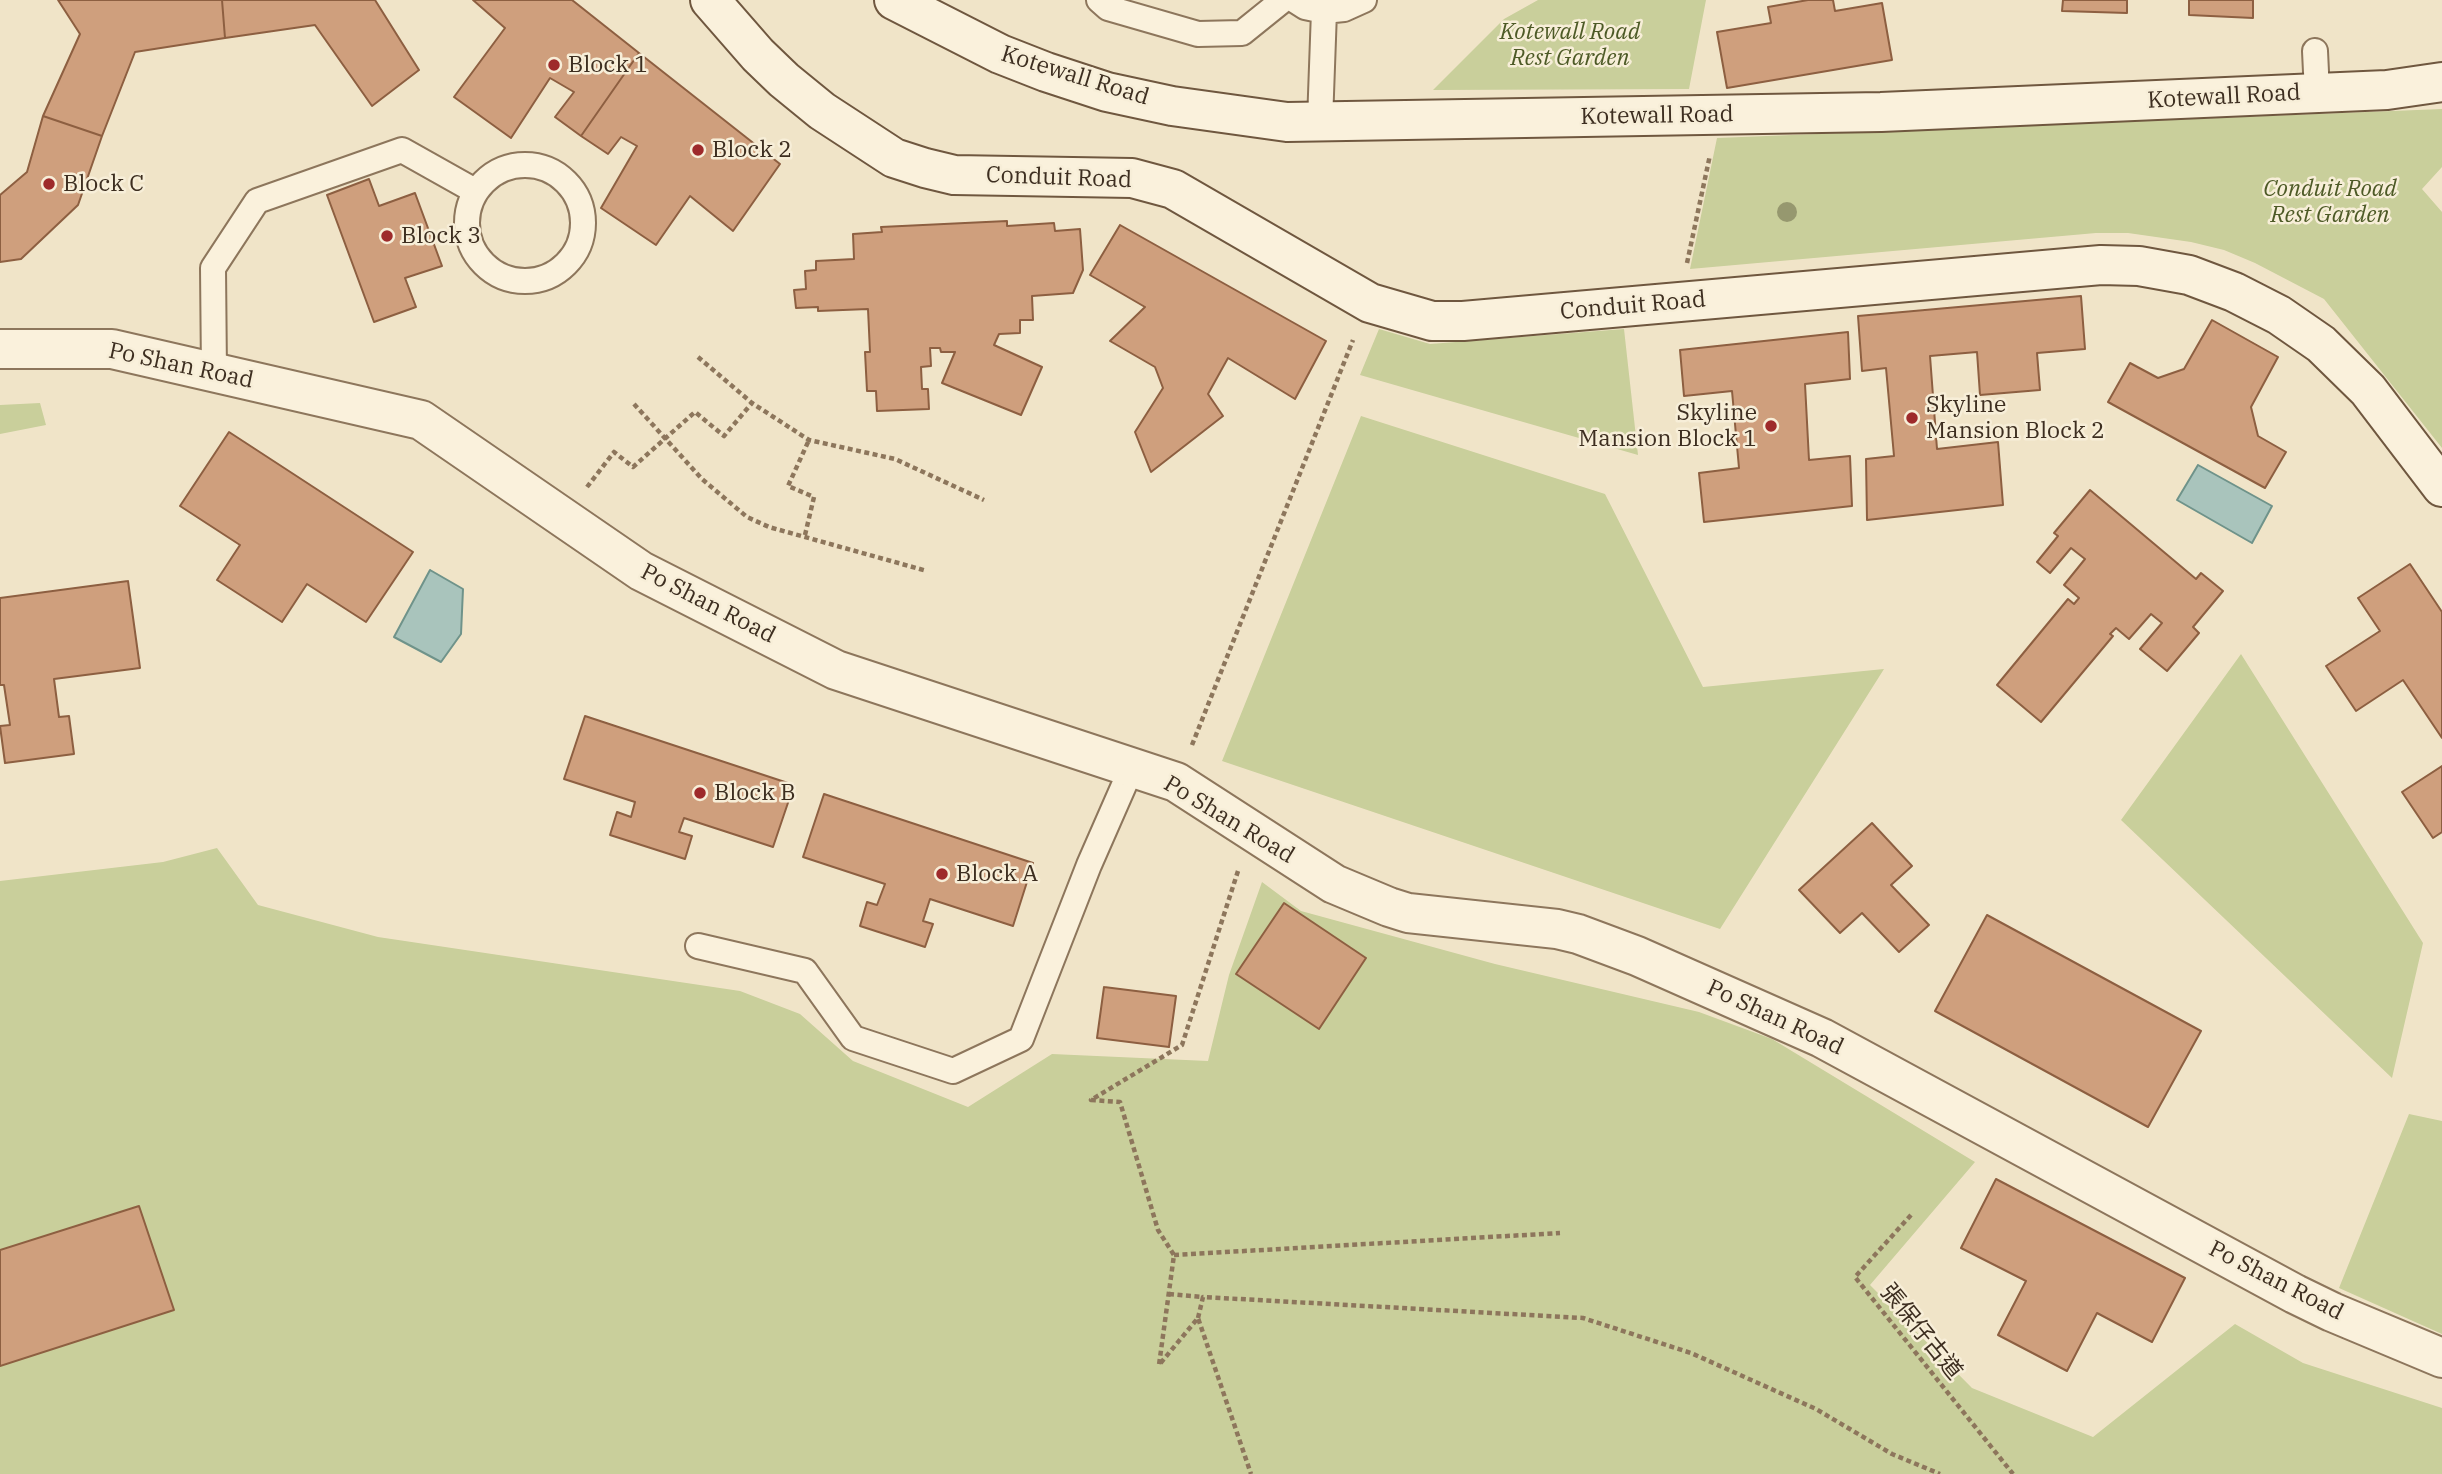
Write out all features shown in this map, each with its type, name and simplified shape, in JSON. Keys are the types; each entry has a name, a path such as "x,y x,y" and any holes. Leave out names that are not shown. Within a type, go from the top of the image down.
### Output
{"street":[{"name":"Conduit Road","path":"710,0 758,55 790,85 822,111 894,158 954,175 1122,178 1172,188 1370,303 1432,320 1463,321 2101,265 2139,266 2189,275 2234,292 2279,315 2321,344 2368,390 2442,486"},
{"name":"Kotewall Road","path":"894,0 1000,54 1107,92 1231,116 1287,122 1881,112 2387,90 2442,82"},
{"name":"Po Shan Road","path":"0,349 111,349 421,420 641,571 836,670 1176,782 1334,884 1389,907 1408,913 1464,920 1534,925 1578,934 1637,956 1781,1019 1871,1063 2295,1294 2442,1358"}],"lane":[{"path":"1099,0 1108,8 1198,34 1242,33 1283,0"},
{"path":"1294,0 1305,7 1324,11 1344,9 1364,0"},
{"path":"1320,122 1324,11"},
{"path":"2315,51 2316,93"},
{"path":"214,373 213,268 257,201 402,150 475,191"},
{"path":"524,164 552,172 561,177 574,192 582,209 584,229 579,247 568,263 553,275 535,281 515,281 497,274 482,263 471,247 466,228 468,209 475,191 489,177 506,168 524,164"},
{"path":"698,946 805,971 853,1038 953,1071 1021,1039 1089,865 1132,767"}],"path":[{"path":"1686,267 1712,141 1733,141 1732,115"},
{"path":"1187,757 1353,338"},
{"path":"698,358 752,403 809,440 895,459 984,500"},
{"path":"585,496 587,484 614,452 633,467 695,412 724,436 752,403"},
{"path":"634,404 702,480 747,517 769,527 927,571"},
{"path":"805,536 814,497 788,486 809,440"},
{"path":"1203,1297 1198,1318 1159,1365 1174,1255 1158,1230 1120,1102 1091,1100 1182,1045 1251,831"},
{"name":"張保仔古道","path":"1911,1214 1855,1277 2013,1474"},
{"path":"1174,1255 1560,1233"},
{"path":"1169,1294 1583,1318 1691,1353 1816,1409 1892,1454 1940,1474"},
{"path":"1198,1318 1251,1474"}],"green space":[{"name":"Kotewall Road Rest Garden","path":"1538,0 1706,0 1689,89 1433,90 1504,19"},
{"name":"Conduit Road Rest Garden","path":"2442,109 2442,167 2422,189 2442,212 2442,448 2324,299 2255,263 2224,250 2191,242 2128,233 2096,233 1690,269 1717,138"},
{"path":"1379,329 1430,344 1624,329 1638,455 1360,375"},
{"path":"40,403 46,425 0,434 0,405"},
{"path":"1361,416 1605,494 1703,687 1884,669 1720,929 1222,761"},
{"path":"2241,654 2423,943 2392,1078 2121,820"},
{"path":"217,848 258,905 378,937 740,991 800,1014 853,1061 968,1107 1052,1054 1208,1061 1229,975 1262,882 1301,911 1495,964 1699,1012 1772,1039 1975,1162 1870,1285 1972,1388 2093,1437 2235,1324 2303,1363 2442,1408 2442,1474 0,1474 0,881 163,862"},
{"path":"2409,1114 2442,1121 2442,1334 2339,1288"}],"water":[{"path":"2198,465 2272,506 2252,543 2177,500"},
{"path":"430,570 463,589 461,634 441,662 394,637"}],"building":[{"path":"58,0 222,0 225,38 135,52 102,136 43,116 80,34"},
{"path":"222,0 375,0 419,70 372,106 315,25 225,38"},
{"name":"Block 1","path":"473,0 572,0 639,53 581,136 555,117 574,92 550,78 511,138 454,97 505,28"},
{"path":"1808,0 1833,0 1835,11 1882,3 1892,60 1727,88 1717,32 1771,23 1768,7"},
{"path":"2063,0 2127,0 2127,13 2062,11"},
{"path":"2189,0 2253,0 2253,18 2189,15"},
{"name":"Block 2","path":"639,53 780,164 733,231 690,196 656,245 601,208 637,146 621,137 608,154 581,136"},
{"name":"Block C","path":"43,116 102,136 78,205 21,259 0,262 0,195 27,172"},
{"name":"Block 3","path":"369,179 379,206 415,193 442,266 405,278 416,307 374,322 327,195"},
{"path":"1007,221 1007,226 1054,223 1055,231 1080,229 1083,270 1073,293 1032,296 1033,320 1020,320 1020,333 999,334 994,345 1042,367 1021,415 942,383 955,352 941,352 940,348 930,348 931,366 921,367 922,389 928,389 929,409 877,411 876,391 867,391 865,352 870,352 868,309 818,311 818,307 796,308 794,290 806,289 805,271 816,270 816,261 854,259 853,234 882,232 881,227"},
{"path":"1120,225 1326,341 1295,399 1228,358 1208,394 1223,416 1151,472 1135,432 1163,388 1155,367 1110,341 1145,307 1090,275"},
{"name":"Skyline Mansion Block 2","path":"2081,296 2085,349 2037,353 2040,390 1980,395 1977,352 1930,356 1937,449 1998,442 2003,505 1867,520 1866,459 1894,456 1886,368 1862,371 1858,316"},
{"path":"2212,320 2278,357 2251,407 2258,436 2286,452 2265,488 2108,402 2130,363 2158,378 2184,369"},
{"name":"Skyline Mansion Block 1","path":"1848,332 1850,379 1805,384 1809,460 1850,456 1852,506 1704,522 1699,473 1739,468 1732,391 1684,396 1680,350"},
{"path":"229,432 413,552 366,622 307,584 282,622 217,580 240,545 180,506"},
{"path":"2090,490 2196,579 2201,573 2223,591 2193,627 2199,633 2167,671 2140,649 2162,623 2151,614 2129,639 2116,628 2110,634 2113,636 2041,722 1997,685 2068,599 2074,604 2079,598 2064,585 2085,559 2071,548 2050,573 2037,562 2058,536 2054,533"},
{"path":"2410,564 2442,612 2442,738 2403,680 2356,711 2326,666 2380,631 2358,598"},
{"path":"128,581 140,668 54,679 59,717 69,716 74,754 5,763 0,726 10,725 4,685 0,685 0,598"},
{"name":"Block B","path":"585,716 794,785 773,847 684,818 679,832 692,836 685,859 610,835 617,812 631,817 635,802 564,779"},
{"path":"2442,766 2442,832 2433,838 2402,792"},
{"name":"Block A","path":"824,794 1033,863 1013,926 930,899 923,921 933,924 925,947 860,926 867,902 877,905 885,884 803,857"},
{"path":"1872,823 1912,866 1891,885 1929,925 1899,952 1862,913 1840,933 1799,890"},
{"path":"1284,903 1366,958 1319,1029 1236,974"},
{"path":"1987,915 2201,1031 2148,1127 1935,1011"},
{"path":"1104,987 1176,996 1169,1047 1097,1038"},
{"path":"1996,1179 2185,1278 2152,1342 2097,1313 2067,1371 1998,1335 2026,1281 1961,1248"},
{"path":"139,1206 174,1310 0,1366 0,1250"}],"place":[{"name":"Block 1","path":"554,65"},
{"name":"Block 2","path":"698,150"},
{"name":"Block C","path":"49,184"},
{"name":"Block 3","path":"387,236"},
{"name":"Skyline Mansion Block 2","path":"1912,418"},
{"name":"Skyline Mansion Block 1","path":"1771,426"},
{"name":"Block B","path":"700,793"},
{"name":"Block A","path":"942,874"}]}
